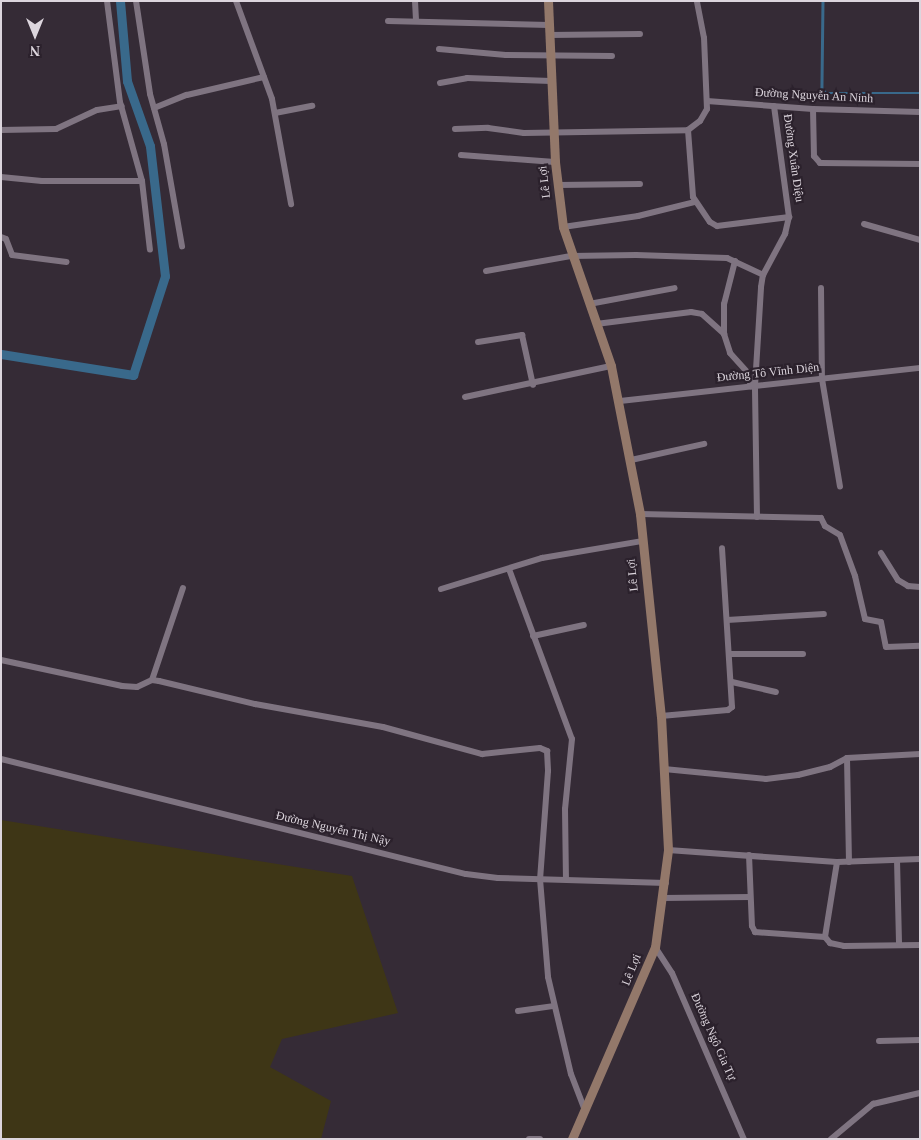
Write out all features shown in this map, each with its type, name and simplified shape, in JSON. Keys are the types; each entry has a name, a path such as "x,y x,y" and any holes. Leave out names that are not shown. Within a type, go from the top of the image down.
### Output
{"street":[{"path":"107,1 122,106 142,181 150,250"},
{"path":"136,1 154,108 182,246"},
{"path":"236,1 275,113 291,204"},
{"path":"415,1 416,21"},
{"name":"Lê Lợi","path":"548,1 553,133 563,227 571,256 611,366 620,401 640,514 661,716 668,850 666,883 654,947 572,1139"},
{"path":"455,129 473,127 553,133 688,130 704,118 707,101 704,38 697,1"},
{"path":"388,21 640,34"},
{"path":"439,49 506,55 549,53 612,56"},
{"path":"154,108 187,95 264,77"},
{"path":"440,83 467,78 550,81"},
{"name":"Đường Nguyễn An Ninh","path":"707,101 813,109 920,112"},
{"path":"1,130 56,129 97,110 122,106"},
{"path":"275,113 312,106"},
{"name":"Đường Xuân Diệu","path":"757,517 753,386 763,275 785,234 789,217 774,106"},
{"path":"813,109 814,156 820,163 920,164"},
{"path":"688,130 695,202 710,222 717,226 789,217"},
{"path":"461,155 555,162"},
{"path":"1,177 42,182 142,181"},
{"path":"558,185 640,184"},
{"path":"563,227 652,213 695,202"},
{"path":"864,224 920,240"},
{"path":"1,237 6,240 12,255 67,262"},
{"path":"486,271 571,256 716,257 735,261 763,275"},
{"path":"735,261 724,304 724,334 730,353 748,372 753,386"},
{"path":"588,304 675,288"},
{"path":"821,288 822,379 840,487"},
{"path":"596,324 691,312 702,314 724,334"},
{"path":"478,342 522,335 534,385"},
{"path":"465,397 534,385 611,366"},
{"name":"Đường Tô Vĩnh Diện","path":"620,401 920,368"},
{"path":"631,460 704,444"},
{"path":"640,514 821,518 825,526 840,536 855,576 865,619 881,622 886,647 920,646"},
{"path":"441,589 558,554 642,541"},
{"path":"661,716 730,709 732,682 722,548"},
{"path":"881,553 898,580 908,586 920,587"},
{"path":"509,569 572,739 566,809 566,878"},
{"path":"152,680 182,588"},
{"path":"728,620 824,614"},
{"path":"533,636 584,625"},
{"path":"729,654 803,654"},
{"path":"1,660 122,686 137,687 152,680 383,727 482,754 544,749 549,757 540,879 553,1006 571,1074 585,1110"},
{"path":"732,682 776,692"},
{"path":"664,769 766,780 798,776 830,767 847,758 920,754"},
{"path":"847,758 849,862"},
{"name":"Đường Nguyễn Thị Nậy","path":"1,759 466,874 540,879 566,878 666,883"},
{"path":"668,850 837,862 920,859"},
{"path":"749,855 750,897 755,932 826,937 836,945 920,945"},
{"path":"897,860 899,944"},
{"path":"826,937 837,862"},
{"path":"663,898 750,897"},
{"name":"Đường Ngô Gia Tự","path":"654,947 672,973 744,1139"},
{"path":"518,1010 553,1006"},
{"path":"879,1041 920,1040"},
{"path":"831,1139 868,1107 889,1098 920,1093"},
{"path":"529,1139 540,1139"}],"sand":[{"path":"1,820 352,876 398,1013 282,1039 270,1067 331,1101 321,1139 1,1139"}],"waterway":[{"path":"1,354 133,375 165,276 150,146 127,81 120,1"},
{"path":"823,1 822,89 826,93 920,93"}]}
